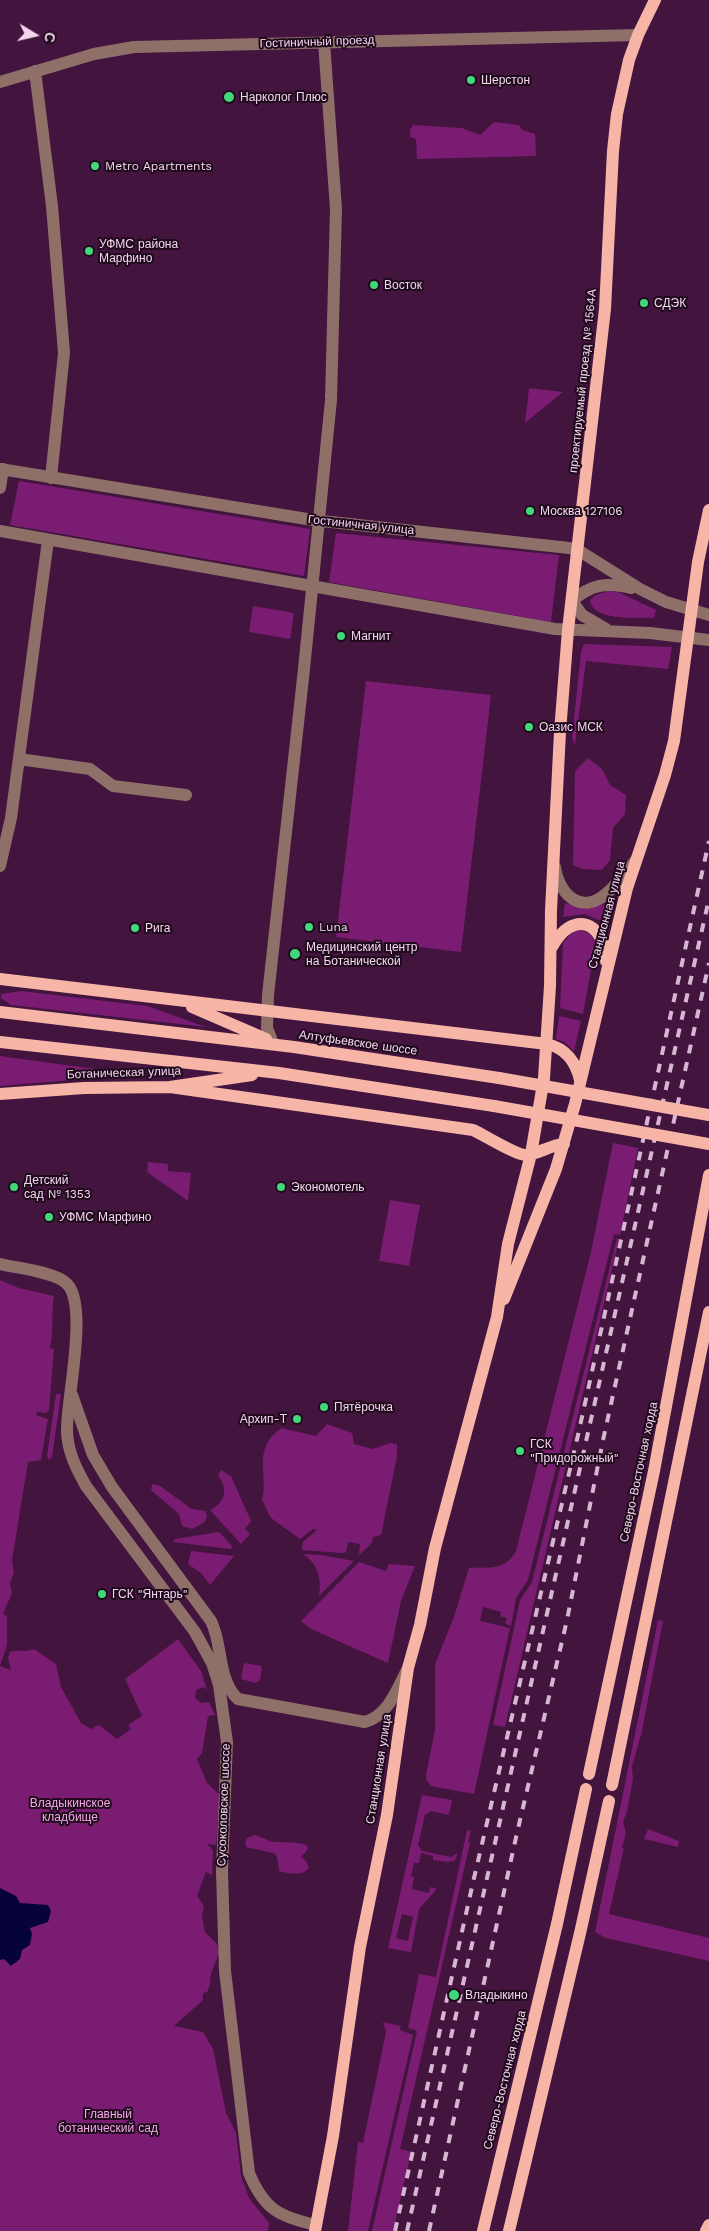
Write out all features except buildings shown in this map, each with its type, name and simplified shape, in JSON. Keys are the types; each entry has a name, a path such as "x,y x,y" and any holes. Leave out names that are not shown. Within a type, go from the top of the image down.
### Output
{"main road":[{"name":"проектируемый проезд № 1564А","path":"554,858 560,732 568,630 605,309 616,124 628,68 638,35 655,0"},
{"name":"Станционная улица","path":"497,1318 550,1187 564,1144 636,859 658,801 674,741 698,562 709,510"},
{"name":"Станционная улица","path":"315,2228 333,2136 360,1948 387,1815 408,1668 420,1625 435,1548 497,1318 508,1244 531,1154 547,1044 554,858"},
{"path":"551,948 560,933 566,928 574,924 589,926 595,929 603,941 606,951 606,974"},
{"path":"1,980 547,1044 561,1049 577,1068 580,1080"},
{"path":"163,998 204,1012 272,1041 294,1047"},
{"name":"Алтуфьевское шоссе","path":"0,1012 294,1047 499,1078 709,1115"},
{"path":"0,1042 279,1073 494,1106 709,1144"},
{"path":"158,1061 215,1081 254,1099"},
{"name":"Ботаническая улица","path":"0,1094 84,1088 170,1087 279,1073"},
{"path":"170,1087 473,1130 495,1140 518,1155 531,1154 564,1144"},
{"name":"Северо-Восточная хорда","path":"589,1774 656,1461 709,1175"},
{"path":"612,1785 709,1312"},
{"name":"Северо-Восточная хорда","path":"483,2231 557,1924 586,1789"},
{"path":"508,2231 581,1929 609,1801"}],"street":[{"name":"Гостиничный проезд","path":"0,82 94,54 126,48 638,35"},
{"path":"272,1041 267,1028 268,1012 331,400 336,234 324,42"},
{"path":"35,71 52,206 64,353 50,478"},
{"path":"0,488 2,469"},
{"name":"Гостиничная улица","path":"2,469 319,521 578,550 640,590 666,602 709,615"},
{"path":"0,531 568,630 610,631 709,640"},
{"path":"0,866 11,818 48,540"},
{"path":"610,631 582,615 572,601 588,588 600,584 615,584 640,590"},
{"path":"19,759 90,769 113,786 186,795"},
{"path":"554,858 557,878 563,891 568,897 582,903 597,900 609,892 636,859"},
{"name":"Сусоколовское шоссе","path":"0,1264 52,1276 66,1282 74,1293 76,1315 71,1391 66,1429 73,1463 86,1486 195,1632 216,1673 227,1742 222,1871 224,1954 238,2099 249,2173 258,2193 271,2208 287,2218 315,2228"},
{"name":"Сусоколовское шоссе","path":"71,1391 93,1455 112,1487 211,1621 218,1640 227,1684 238,1699 358,1722 372,1720 380,1714 408,1668"},
{"path":"195,1632 205,1634 212,1626 211,1621"},
{"path":"224,1723 229,1709 235,1704 248,1702"}],"green space":[{"path":"494,122 519,125 522,130 535,134 536,156 417,159 416,139 410,137 410,130 413,125 462,128 480,135"},
{"path":"529,388 563,392 525,423"},
{"path":"19,481 310,529 304,576 10,525"},
{"path":"336,533 559,555 551,622 329,582"},
{"path":"608,591 618,592 656,610 654,618 617,617 599,612 593,607 590,600 596,595"},
{"path":"253,606 294,613 290,639 249,632"},
{"path":"584,644 672,647 668,669 586,661 575,745 572,738 581,652"},
{"path":"366,681 491,695 461,952 336,937"},
{"path":"588,758 602,769 610,785 626,795 625,814 613,828 610,860 602,870 582,869 573,865 575,771"},
{"path":"565,903 584,909 606,904 604,922 584,914 563,917"},
{"path":"574,930 588,933 593,937 596,944 583,1014 560,1008 563,943"},
{"path":"21,991 147,1006 206,1027 11,1005 1,998 1,994"},
{"path":"559,1016 581,1021 574,1051 564,1042 556,1039"},
{"path":"0,1056 95,1069 94,1078 0,1086"},
{"path":"613,1143 638,1148 620,1235 614,1234 528,1580 516,1598 511,1626 505,1624 507,1618 500,1616 501,1612 483,1607 480,1621 510,1628 474,1794 431,1786 427,1781 426,1775 435,1729 435,1664 454,1617 469,1568 502,1565 516,1551 591,1252"},
{"path":"148,1162 168,1164 168,1171 191,1173 188,1201 147,1172"},
{"path":"390,1200 420,1205 409,1266 379,1261"},
{"path":"617,1238 619,1239 505,1727 493,1725 520,1600 532,1582"},
{"path":"0,1280 19,1288 54,1296 50,1348 54,1349 49,1410 46,1413 37,1412 36,1415 48,1419 41,1460 28,1462 12,1560 14,1572 10,1584 12,1593 3,1614 7,1616 7,1645 0,1666"},
{"path":"56,1394 61,1394 52,1457 49,1460 47,1456"},
{"path":"327,1424 352,1433 354,1444 373,1449 390,1443 397,1444 397,1456 381,1535 373,1537 372,1543 359,1555 360,1544 348,1542 346,1552 341,1553 302,1550 303,1542 317,1530 313,1529 300,1539 271,1518 262,1500 264,1490 264,1454 266,1445 272,1436 281,1428 316,1436"},
{"path":"221,1470 231,1476 251,1521 245,1529 250,1534 241,1544 210,1510 219,1503 224,1495 223,1486 218,1475"},
{"path":"152,1484 160,1486 192,1509 206,1511 205,1522 192,1529 182,1526 179,1514 151,1490"},
{"path":"219,1532 233,1547 230,1549 173,1542 175,1539"},
{"path":"191,1551 234,1556 210,1585 201,1573 188,1564"},
{"path":"302,1554 321,1555 354,1561 319,1596 318,1572 312,1562"},
{"path":"359,1562 386,1571 389,1564 415,1566 401,1601 388,1663 311,1629 301,1621"},
{"path":"658,1620 663,1621 642,1731 632,1767 633,1779 627,1812 623,1821 626,1833 622,1848 624,1848 609,1914 709,1938 709,1961 606,1938 595,1932"},
{"name":"Главный ботанический сад","path":"178,1639 201,1671 207,1690 203,1687 196,1690 195,1698 201,1703 209,1702 215,1715 208,1716 202,1753 197,1759 207,1783 220,1795 216,1845 207,1844 213,1850 212,1875 206,1872 197,1896 204,1906 202,1916 205,1932 217,1944 219,1953 211,1973 210,1985 207,1992 203,1993 203,2000 174,2026 203,2032 213,2049 226,2113 236,2133 241,2176 249,2198 269,2223 268,2231 0,2231 0,1666 11,1670 8,1658 10,1652 34,1649 56,1664 61,1687 81,1723 91,1729 99,1725 117,1739 131,1729 128,1725 142,1716 125,1679"},
{"path":"244,1663 262,1666 260,1680 255,1683 241,1679"},
{"path":"422,1795 452,1800 449,1815 431,1811 425,1815 418,1845 422,1851 451,1857 458,1853 455,1860 449,1862 433,1860 433,1856 421,1853 419,1863 414,1863 411,1876 414,1877 412,1889 429,1893 430,1887 437,1889 419,1909 411,1952 388,1948","holes":["402,1914 413,1917 408,1941 396,1938"]},
{"path":"648,1829 679,1841 678,1847 644,1839"},
{"path":"467,1830 471,1831 468,1842 470,1843 400,2149 411,2152 393,2231 372,2231 417,2031 408,2028 419,1974 436,1977"},
{"path":"254,1835 273,1842 307,1845 308,1849 301,1857 306,1861 309,1868 299,1873 279,1871 277,1856 273,1853 246,1847 247,1838"},
{"path":"383,2022 401,2026 400,2030 413,2035 368,2231 348,2231 358,2142 363,2143 386,2032"}],"shaded area":[{"path":"0,1888 16,1896 20,1903 48,1905 51,1911 48,1922 30,1928 32,1934 30,1945 22,1950 20,1959 11,1966 4,1959 0,1960"}],"railway":[{"path":"395,2231 474,1878 578,1435 709,841"},
{"path":"407,2231 709,899"},
{"path":"429,2231 517,1833 567,1620 603,1440 709,963"}],"place":[{"name":"Шерстон","path":"471,80"},
{"name":"Нарколог Плюс","path":"229,97"},
{"name":"Metro Apartments","path":"95,166"},
{"name":"УФМС района Марфино","path":"89,251"},
{"name":"Восток","path":"374,285"},
{"name":"СДЭК","path":"644,303"},
{"name":"Москва 127106","path":"530,511"},
{"name":"Магнит","path":"341,636"},
{"name":"Оазис МСК","path":"529,727"},
{"name":"Luna","path":"309,927"},
{"name":"Рига","path":"135,928"},
{"name":"Медицинский центр на Ботанической","path":"295,954"},
{"name":"Детский сад № 1353","path":"14,1187"},
{"name":"Экономотель","path":"281,1187"},
{"name":"УФМС Марфино","path":"49,1217"},
{"name":"Пятёрочка","path":"324,1407"},
{"name":"Архип-Т","path":"297,1419"},
{"name":"ГСК \"Придорожный\"","path":"520,1451"},
{"name":"ГСК \"Янтарь\"","path":"102,1594"},
{"name":"Владыкино","path":"454,1995"}],"park label":[{"name":"Владыкинское кладбище","path":"70,1810"}]}
